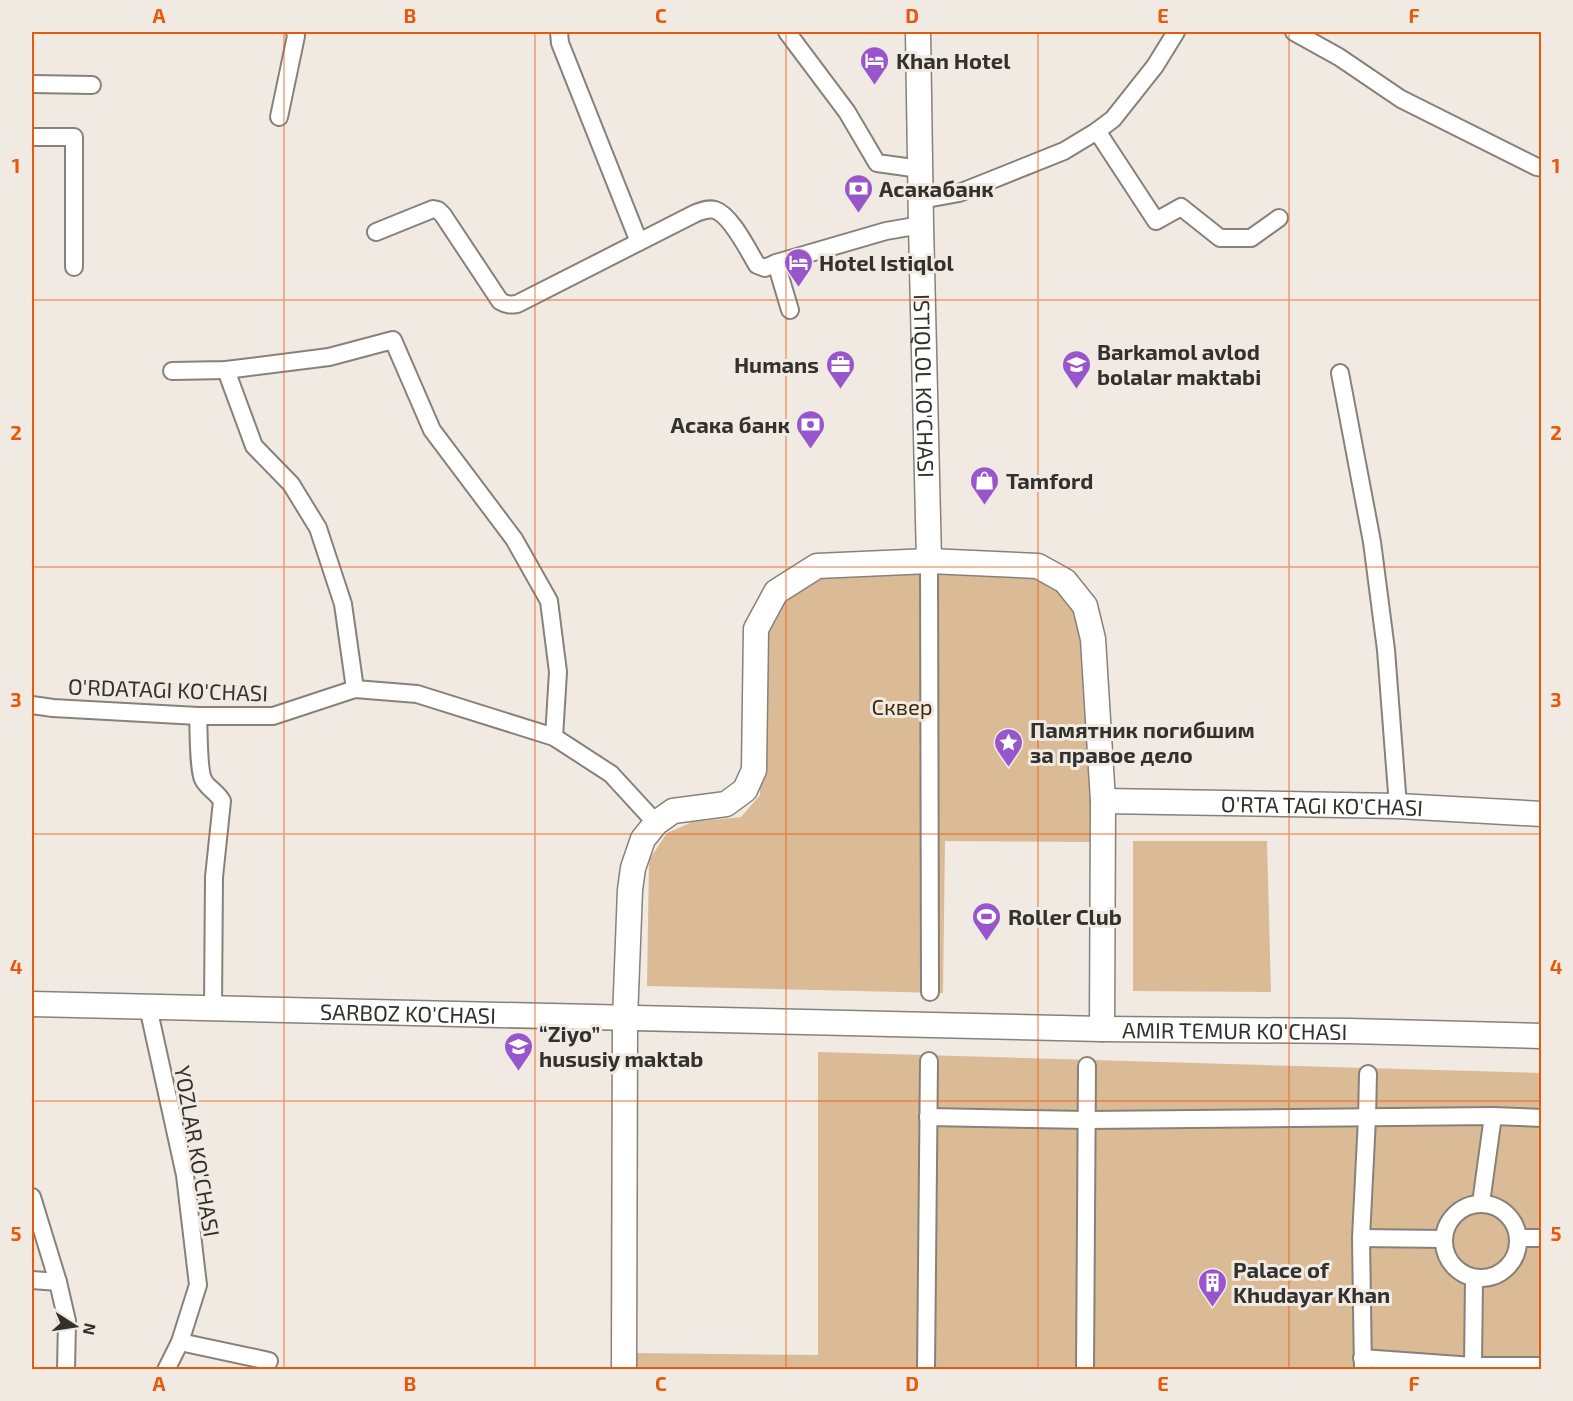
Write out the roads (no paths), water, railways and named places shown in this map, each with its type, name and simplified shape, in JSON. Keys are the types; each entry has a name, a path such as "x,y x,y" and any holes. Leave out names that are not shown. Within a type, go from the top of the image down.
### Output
{"main road":[{"name":"ISTIQLOL KO'CHASI","path":"918,32 929,561"},
{"path":"624,1370 625,1019 630,890 633,868 644,839 656,823 673,811 726,804 745,790 754,770 756,629 776,592 817,566 929,561 1038,566 1065,581 1084,606 1093,639 1103,801 1102,1029"},
{"name":"O'RTA TAGI KO'CHASI","path":"1103,801 1398,806 1542,814"},
{"name":"SARBOZ KO'CHASI","path":"32,1005 929,1026"},
{"name":"AMIR TEMUR KO'CHASI","path":"929,1026 1349,1031 1542,1036"}],"street":[{"path":"279,117 296,32"},
{"path":"559,32 560,43 639,242"},
{"path":"787,32 847,112 877,163 920,169"},
{"path":"921,200 959,193 1064,151 1096,131 1113,119 1155,66 1176,32"},
{"path":"1294,32 1339,57 1401,99 1542,168"},
{"path":"32,84 92,85"},
{"path":"1096,131 1156,221 1181,207 1220,238 1251,238 1279,218"},
{"path":"32,136 74,137 74,267"},
{"path":"375,232 433,209 438,210 443,214 500,301 507,305 517,304 696,213 707,210 716,210 726,217 757,265 765,268 886,231 921,225"},
{"path":"776,263 790,310"},
{"path":"172,371 226,370 329,357 393,340 432,430 514,539 549,601 558,672 554,737"},
{"path":"226,370 254,446 291,484 318,528 343,604 355,689"},
{"path":"1340,373 1372,542 1386,650 1398,806"},
{"path":"929,561 930,992"},
{"name":"O'RDATAGI KO'CHASI","path":"32,705 198,716 273,716 355,689 417,694 554,737 611,774 656,823"},
{"path":"198,716 203,781 219,794 222,801 214,877 213,1008"},
{"name":"YOZLAR KO'CHASI","path":"148,1006 185,1175 198,1285 180,1342 166,1370"},
{"path":"926,1370 929,1061"},
{"path":"1085,1370 1087,1066"},
{"path":"1368,1074 1361,1238 1362,1364 1542,1366"},
{"path":"928,1117 1088,1120 1493,1116 1542,1118"},
{"path":"1481,1203 1493,1116"},
{"path":"32,1197 58,1282 67,1321 66,1370"},
{"path":"1481,1203 1494,1205 1504,1211 1513,1220 1518,1238 1515,1256 1508,1266 1498,1274 1487,1278 1474,1278 1463,1274 1446,1256 1443,1243 1450,1220 1458,1211 1469,1205 1481,1203"},
{"path":"1361,1238 1444,1239"},
{"path":"1518,1238 1542,1238"},
{"path":"1473,1366 1474,1278"},
{"path":"32,1280 58,1282"},
{"path":"180,1342 269,1361"}],"place":[{"name":"Khan Hotel","path":"875,86"},
{"name":"Асакабанк","path":"858,214"},
{"name":"Hotel Istiqlol","path":"798,288"},
{"name":"Humans","path":"840,390"},
{"name":"Barkamol avlod bolalar maktabi","path":"1076,390"},
{"name":"Асака банк","path":"811,450"},
{"name":"Tamford","path":"985,506"},
{"name":"Памятник погибшим за правое дело","path":"1009,768"},
{"name":"Roller Club","path":"987,942"},
{"name":"“Ziyo” hususiy maktab","path":"518,1072"},
{"name":"Palace of Khudayar Khan","path":"1212,1308"}],"park label":[{"name":"Сквер","path":"902,706"}]}
